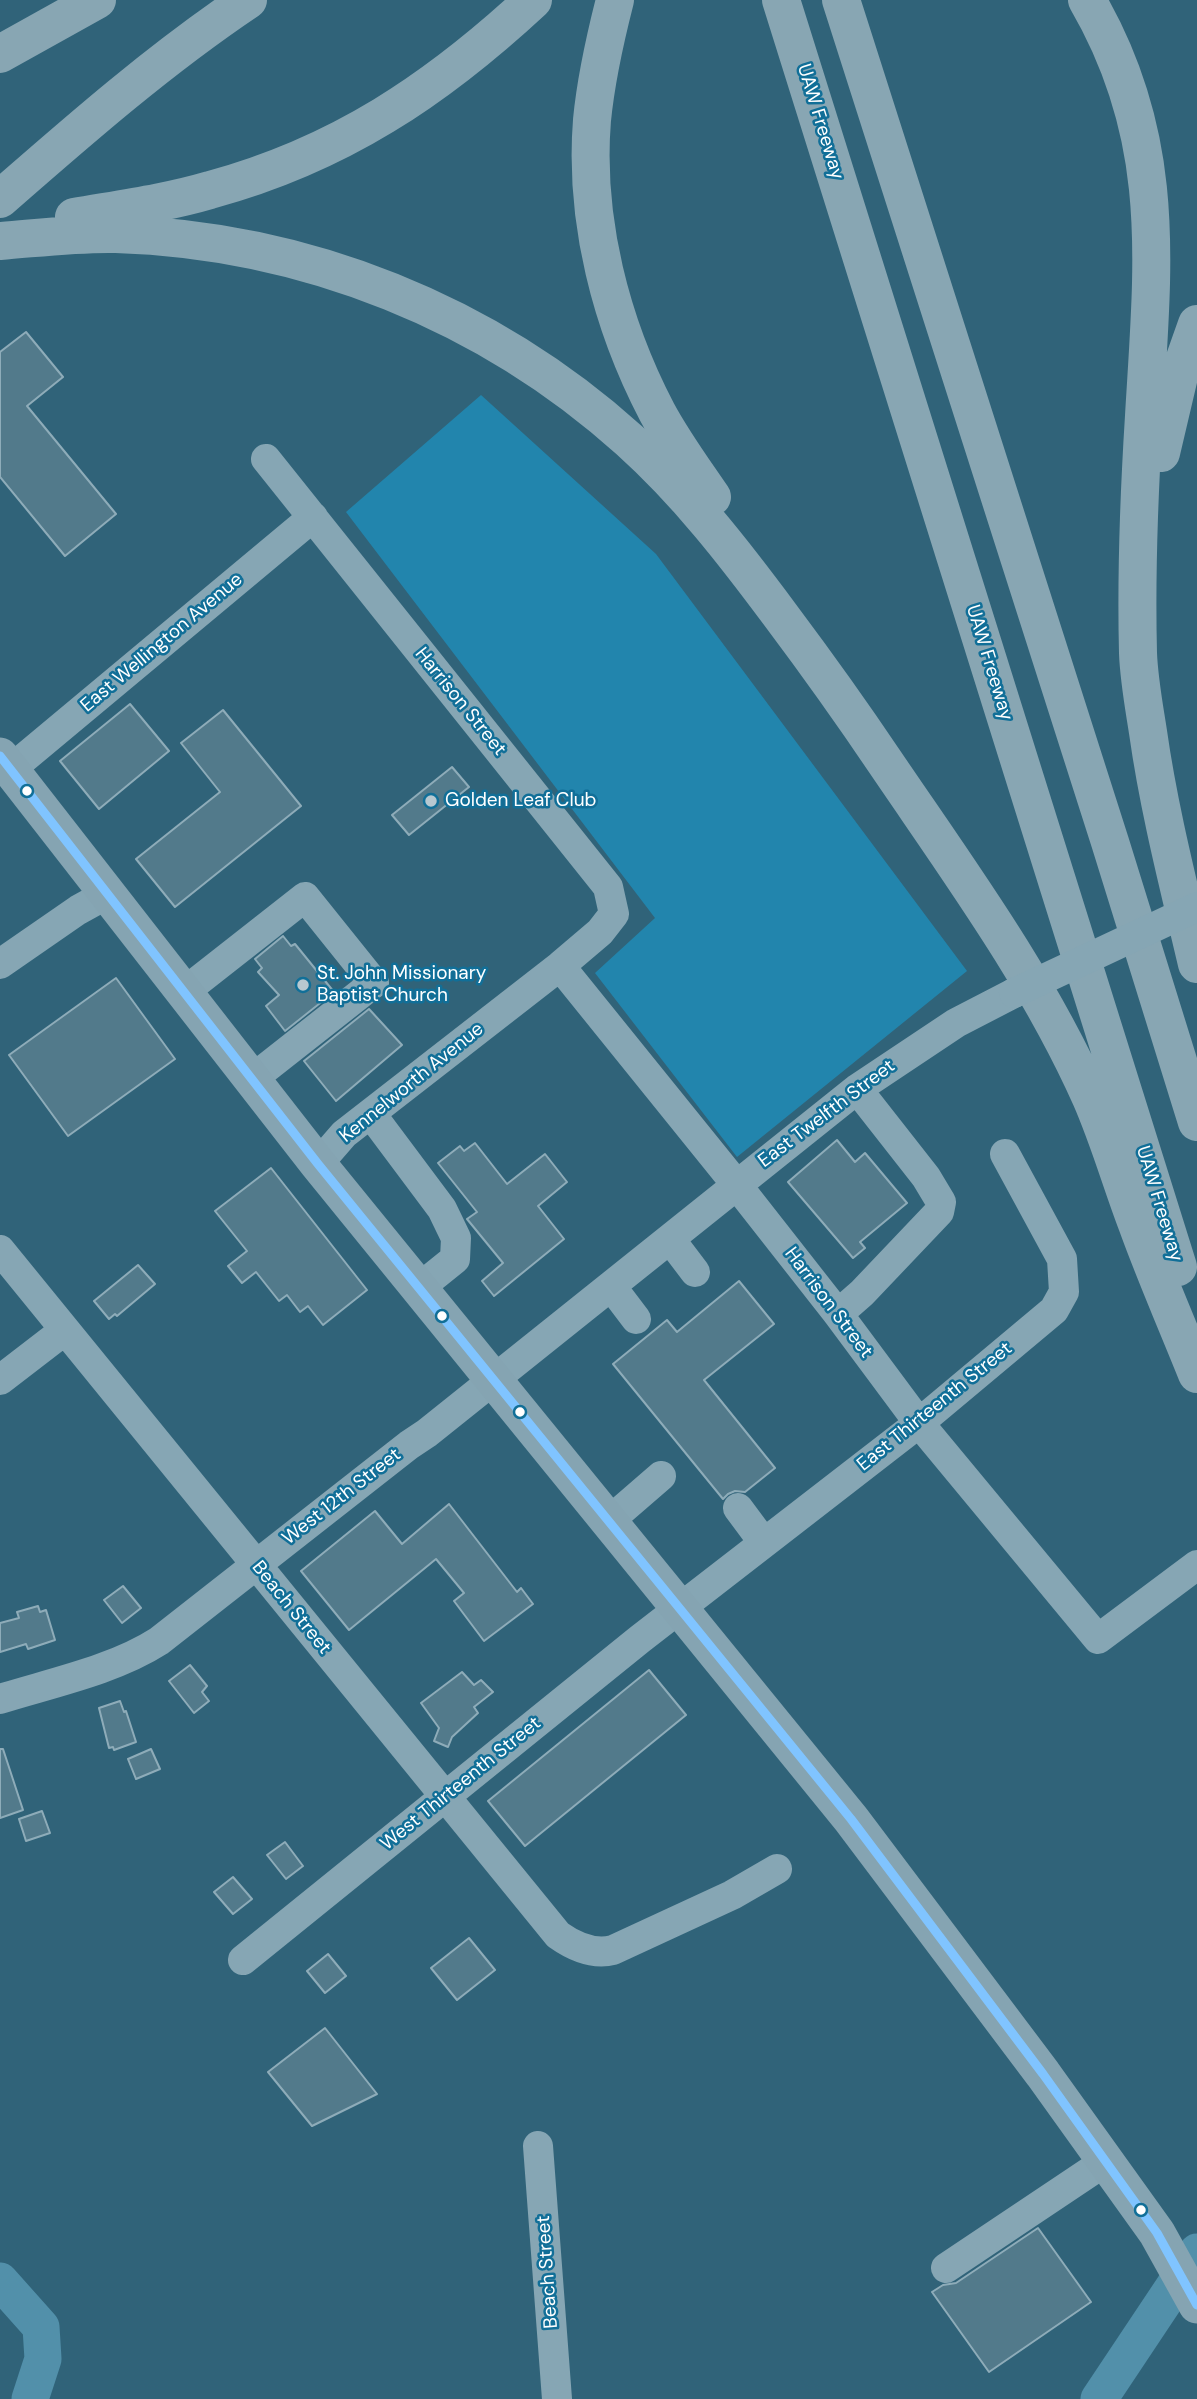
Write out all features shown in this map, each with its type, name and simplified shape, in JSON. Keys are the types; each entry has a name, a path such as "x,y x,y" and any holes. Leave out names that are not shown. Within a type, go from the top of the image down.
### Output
{"highway":[{"path":"0,54 97,0"},
{"path":"0,199 123,94 248,0"},
{"path":"0,231 209,191 303,158 362,130 425,91 486,43 533,0"},
{"path":"615,0 596,87 591,154 597,233 625,343 658,414 677,446 764,572 843,700 1001,934 1053,1019 1091,1097 1136,1223 1197,1374"},
{"name":"UAW Freeway","path":"781,0 1197,1326"},
{"path":"841,0 1197,1122"},
{"path":"857,0 908,209"},
{"path":"1087,0 1111,47 1140,129 1150,198 1151,303 1142,457 1138,657 1157,790 1197,964"},
{"path":"0,241 116,234 208,242 258,251 305,262 373,284 439,311 481,333 558,381 632,442 665,475 726,544 843,700"},
{"path":"1138,657 1147,547 1158,467 1181,372 1197,324"}],"main road":[{"path":"5,762 318,1164 851,1819 1106,2161 1157,2233 1197,2305"}],"street":[{"name":"Harrison Street","path":"266,459 608,887"},
{"name":"East Wellington Avenue","path":"5,762 313,517"},
{"name":"Kennelworth Avenue","path":"318,1164 344,1134 600,932 614,914 608,887"},
{"path":"0,964 78,910 107,894"},
{"path":"184,992 305,897 374,983 252,1079"},
{"name":"East Twelfth Street","path":"494,1378 858,1089 956,1023 1197,907"},
{"name":"Harrison Street","path":"560,966 736,1184 919,1423 1098,1639 1193,1568"},
{"path":"838,1314 862,1293 939,1212 941,1202 926,1177 858,1089"},
{"path":"371,1114 442,1209 456,1238 455,1259 419,1288"},
{"name":"East Thirteenth Street","path":"679,1609 919,1423 1054,1310 1064,1292 1062,1259 1005,1154"},
{"path":"670,1239 695,1272"},
{"name":"Beach Street","path":"0,1250 549,1925 567,1941 593,1951 607,1952 621,1948 732,1895 777,1869"},
{"path":"611,1286 636,1319"},
{"path":"0,1380 65,1330"},
{"name":"West 12th Street","path":"0,1699 106,1665 148,1648 427,1433 494,1378"},
{"path":"609,1521 661,1476"},
{"path":"738,1508 764,1543"},
{"name":"West Thirteenth Street","path":"243,1960 679,1609"},
{"name":"Beach Street","path":"538,2146 557,2399"},
{"path":"946,2268 1106,2161"}],"shaded area":[{"path":"481,395 656,554 967,971 737,1157 595,973 655,918 346,512"}],"building":[{"path":"26,332 63,377 27,406 116,514 65,556 0,477 0,352"},
{"path":"130,704 169,751 99,809 60,761"},
{"path":"223,710 301,806 175,907 136,859 220,792 181,743"},
{"name":"Golden Leaf Club","path":"452,767 469,787 409,835 392,815"},
{"name":"St. John Missionary Baptist Church","path":"283,936 291,946 295,944 334,992 285,1031 266,1006 279,995 258,972 262,968 255,959"},
{"path":"116,978 175,1059 68,1136 9,1055"},
{"path":"369,1009 402,1045 336,1101 304,1061"},
{"path":"837,1140 855,1162 865,1153 907,1203 860,1242 865,1248 853,1258 788,1182"},
{"path":"475,1143 507,1184 545,1154 567,1182 538,1206 564,1239 494,1296 482,1281 503,1263 467,1219 477,1212 438,1163 460,1146 464,1151"},
{"path":"271,1168 367,1290 323,1325 308,1306 300,1312 287,1295 279,1301 256,1272 242,1283 228,1266 247,1251 215,1211"},
{"path":"138,1265 155,1284 117,1316 115,1314 109,1319 94,1301"},
{"path":"739,1281 774,1324 704,1380 775,1468 745,1492 735,1491 723,1499 613,1364 667,1320 677,1332"},
{"path":"449,1504 517,1592 521,1588 533,1604 484,1641 454,1601 464,1593 436,1559 349,1630 301,1571 375,1511 402,1544"},
{"path":"123,1586 141,1608 122,1623 104,1600"},
{"path":"38,1606 40,1612 46,1610 55,1640 28,1649 26,1644 0,1652 0,1623 19,1618 17,1612"},
{"path":"190,1665 207,1686 202,1692 209,1701 194,1713 169,1681"},
{"path":"649,1670 686,1715 525,1846 488,1801"},
{"path":"462,1672 474,1685 481,1680 493,1692 474,1707 478,1713 452,1737 448,1747 434,1741 439,1728 421,1703"},
{"path":"120,1701 136,1742 114,1750 113,1747 109,1748 99,1708"},
{"path":"0,1749 3,1749 23,1810 0,1818"},
{"path":"151,1749 160,1769 136,1779 128,1759"},
{"path":"42,1811 50,1833 26,1841 19,1819"},
{"path":"285,1842 303,1866 286,1879 267,1855"},
{"path":"233,1877 252,1899 233,1914 214,1892"},
{"path":"469,1938 495,1970 457,2000 431,1968"},
{"path":"328,1954 346,1976 325,1993 307,1971"},
{"path":"325,2028 377,2094 312,2126 268,2072"},
{"path":"1038,2228 1091,2302 989,2372 932,2292 943,2285 956,2283"}],"waterway":[{"path":"1099,2399 1197,2252"},
{"path":"0,2281 41,2327 43,2359 30,2399"}],"transit line":[{"path":"0,756 318,1164 851,1819 1043,2074 1157,2233 1197,2305"}],"place":[{"name":"Golden Leaf Club","path":"431,801"},
{"name":"St. John Missionary Baptist Church","path":"303,985"}]}
